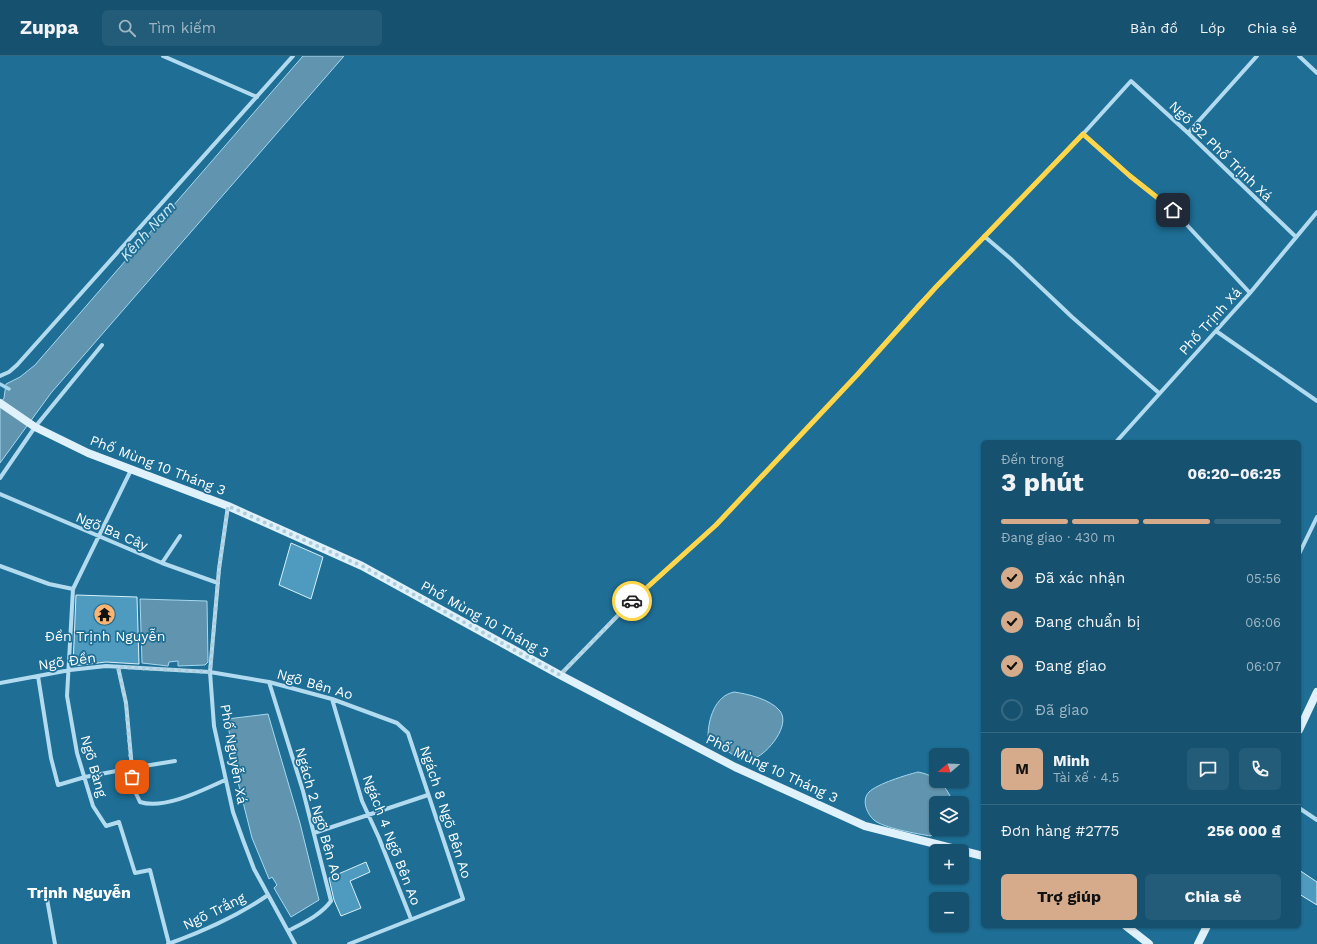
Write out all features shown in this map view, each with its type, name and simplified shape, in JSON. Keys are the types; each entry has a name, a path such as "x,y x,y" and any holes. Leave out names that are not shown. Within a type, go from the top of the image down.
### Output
{"main road":[{"name":"Phố Mùng 10 Tháng 3","path":"0,403 35,426 88,453 228,506 362,566 560,675 735,767 865,826 981,855"},
{"path":"1301,726 1317,692"},
{"path":"1129,928 1149,944"},
{"path":"1198,944 1206,928"}],"street":[{"path":"163,56 257,97"},
{"path":"0,376 9,372 17,365 293,56"},
{"path":"1188,133 1257,56"},
{"path":"1299,56 1317,73"},
{"name":"Ngõ 32 Phố Trịnh Xá","path":"1083,134 1131,81 1188,133 1296,237"},
{"path":"560,675 629,604 716,525 857,375 984,236 1083,134 1130,176 1173,210 1250,293"},
{"name":"Phố Trịnh Xá","path":"1118,440 1250,293 1317,212"},
{"path":"984,236 1011,259 1072,317 1159,393"},
{"path":"1216,331 1317,401"},
{"path":"0,478 35,426 102,345"},
{"path":"0,566 49,584 73,588 131,470"},
{"name":"Ngõ Ba Cây","path":"0,494 98,537 162,563 218,583"},
{"name":"Phố Nguyễn Xá","path":"228,506 218,583 210,672 214,726 225,780 243,840 254,869 295,944"},
{"path":"1301,550 1317,517"},
{"path":"162,563 180,536"},
{"name":"Ngõ Bàng","path":"73,588 69,637 70,670 67,696 77,753 86,777 93,806 106,826 119,822 135,873 150,870 168,944"},
{"name":"Ngõ Đền","path":"0,683 70,670 106,666 210,672"},
{"path":"118,667 126,703 133,787 140,802 149,805 187,796 225,780"},
{"name":"Ngõ Bên Ao","path":"210,672 269,682 332,699 397,723 408,732"},
{"path":"38,676 51,758 58,785 86,777 175,761"},
{"name":"Ngách 2 Ngõ Bên Ao","path":"269,682 314,833 331,901 328,906 311,918 288,931"},
{"name":"Ngách 4 Ngõ Bên Ao","path":"332,699 362,801 411,919"},
{"name":"Ngách 8 Ngõ Bên Ao","path":"408,732 463,899 411,919"},
{"path":"314,833 428,795"},
{"path":"1301,809 1317,820"},
{"name":"Ngõ Trắng","path":"168,944 219,924 244,912 268,896"},
{"path":"47,899 55,944"},
{"path":"349,944 411,919"}],"water":[{"name":"Kênh Nam","path":"303,56 344,56 51,393 0,463 0,403 4,398 6,384 20,377 35,365"},
{"path":"140,599 207,601 208,662 205,665 178,666 178,661 169,662 168,666 142,663"},
{"path":"734,692 752,696 771,703 780,711 783,717 783,724 772,745 766,751 753,759 740,760 708,737 709,723 717,703 727,694"},
{"path":"268,714 300,823 319,900 291,917 274,888 277,885 272,877 269,879 252,838 236,774 240,772 239,765 235,766 227,719"},
{"path":"918,772 929,775 929,788 945,788 950,796 929,796 929,836 885,826 874,820 867,811 865,799 869,792 878,786"}],"building":[{"path":"291,543 323,557 311,599 279,585"},
{"name":"Đền Trịnh Nguyễn","path":"76,595 137,597 139,664 106,662 73,666"},
{"path":"366,862 370,872 350,881 361,908 341,916 334,900 329,878"},
{"path":"1301,871 1317,882 1317,905 1301,895"}],"waterway":[{"path":"0,384 9,389"}],"way so far":[{"path":"132,777 126,703 118,667 210,672 219,569 228,506 362,566 560,675 632,601"}],"place":[{"name":"Đền Trịnh Nguyễn","path":"105,614"}],"district":[{"name":"Trịnh Nguyễn","path":"79,892"}],"route":[{"path":"632,601 716,525 857,375 917,307 1083,134 1130,176 1173,210"}]}
